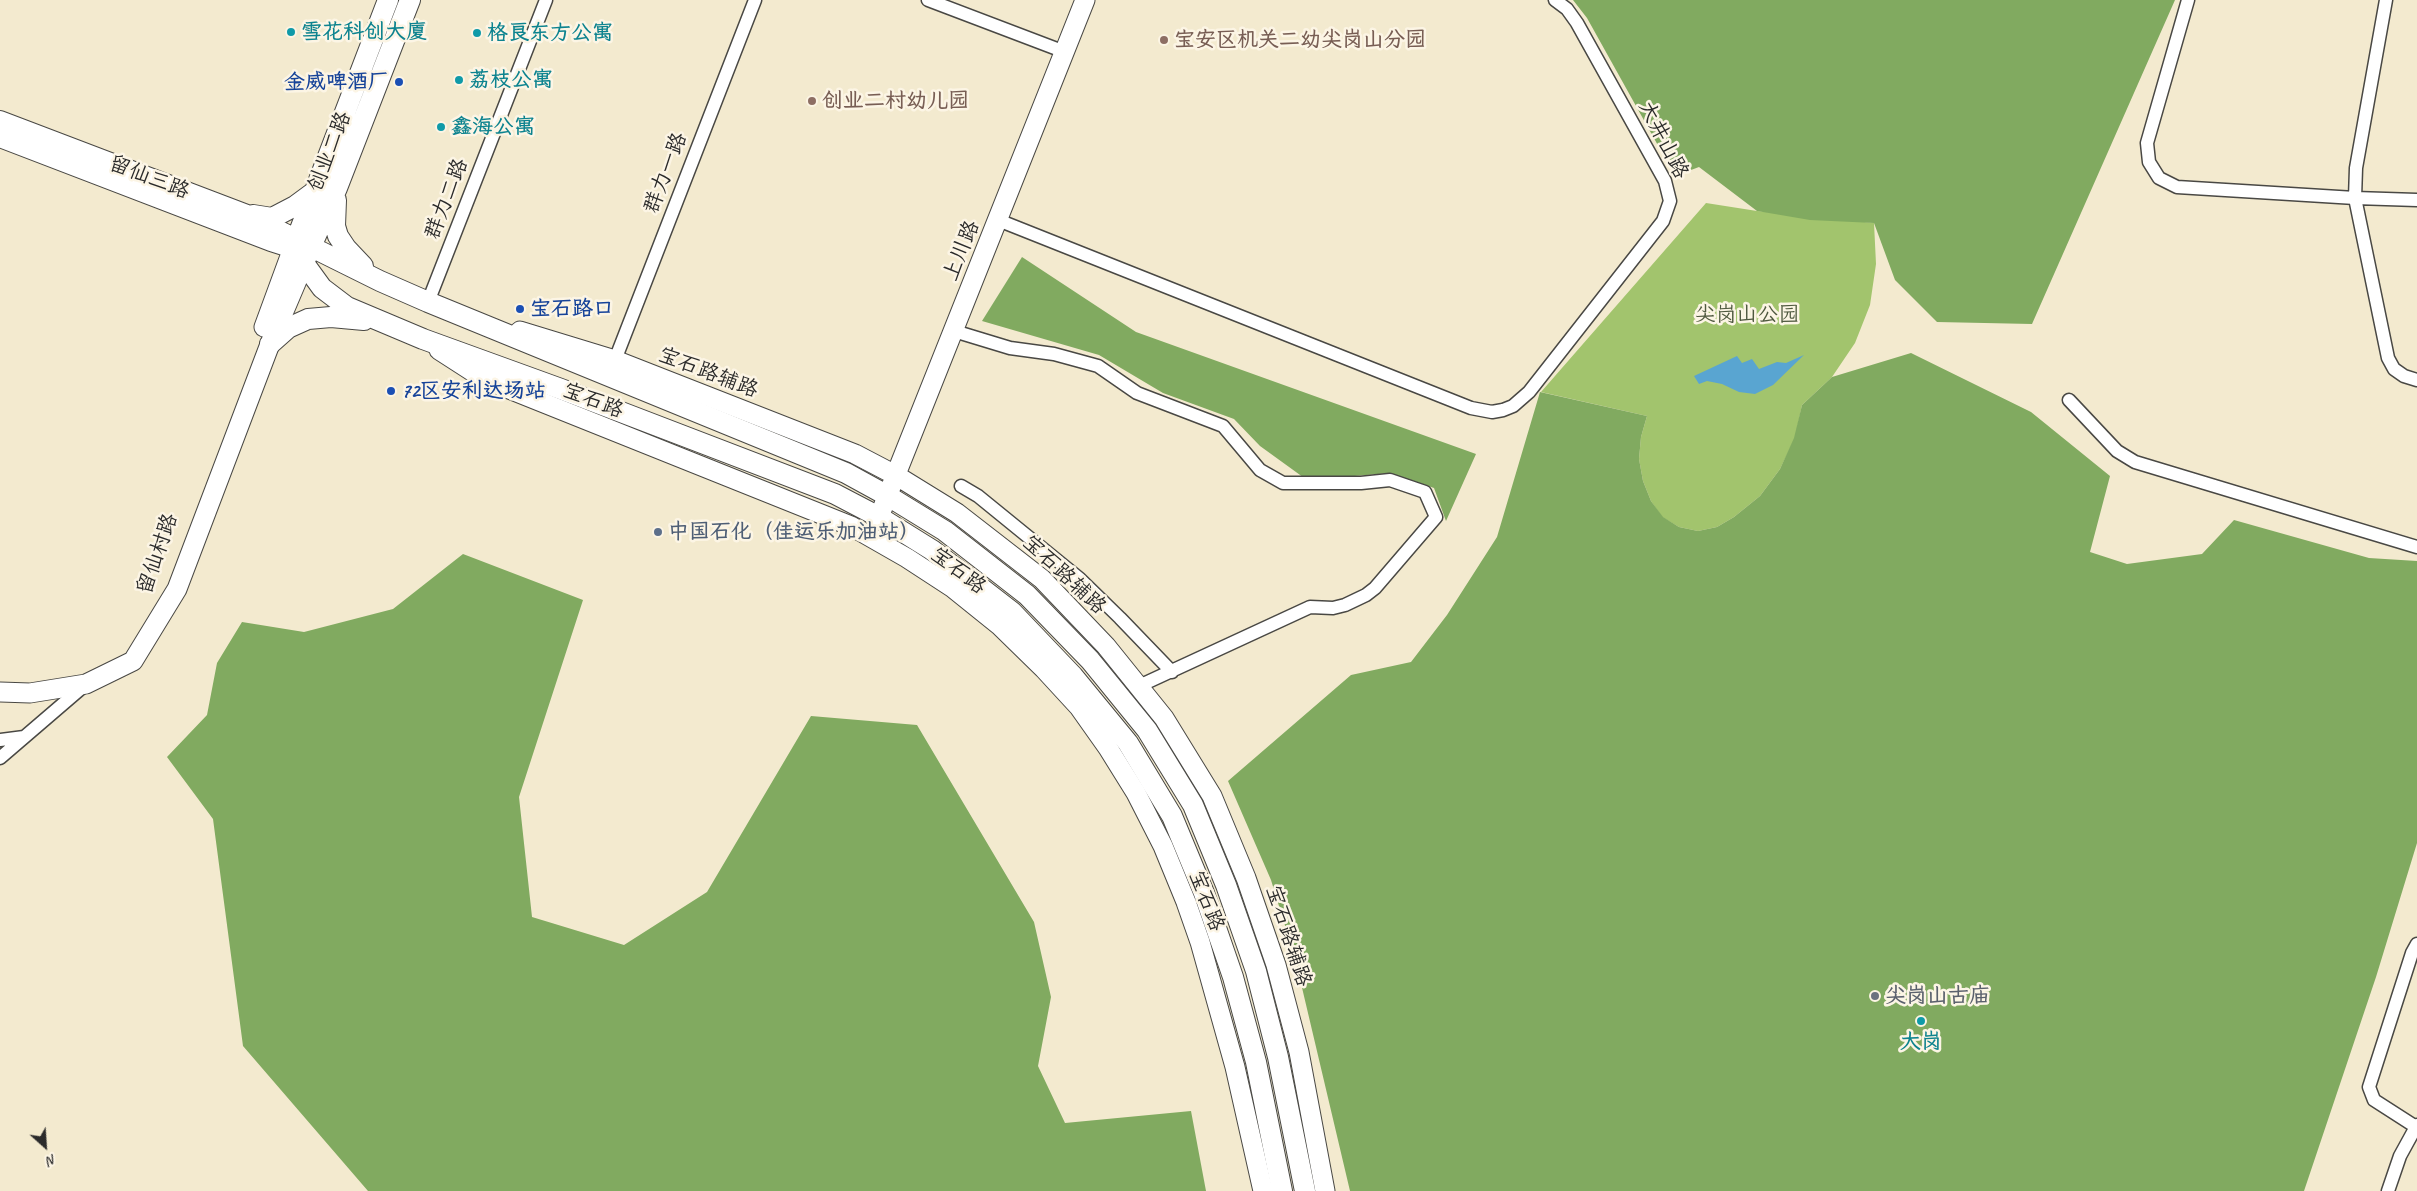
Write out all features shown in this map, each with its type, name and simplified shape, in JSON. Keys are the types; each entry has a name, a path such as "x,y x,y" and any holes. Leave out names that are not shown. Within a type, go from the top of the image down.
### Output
{"main road":[{"name":"创业二路","path":"301,249 314,192 388,0"},
{"name":"创业二路","path":"301,249 337,188 410,0"},
{"name":"上川路","path":"879,517 897,476 1085,0"},
{"name":"留仙三路","path":"0,121 247,215 301,249"},
{"name":"留仙三路","path":"0,137 301,249"},
{"name":"创业二路","path":"337,188 335,215 338,236 355,259 380,281"},
{"path":"247,215 272,218 295,206 314,192"},
{"path":"301,249 380,281"},
{"name":"宝石路","path":"301,249 329,296 347,307 423,339 561,389 835,494 879,517 932,550 1012,612 1073,676 1128,743 1172,816 1204,892 1233,977 1256,1062 1282,1191"},
{"name":"留仙村路","path":"162,610 177,589 270,344 301,249"},
{"name":"留仙村路","path":"162,610 170,584 301,249"},
{"name":"宝石路","path":"380,281 846,473 945,531 1027,595 1090,660 1147,730 1193,805 1226,885 1256,971 1278,1057 1305,1191"},
{"name":"宝石路辅路","path":"436,305 615,360 855,454 897,476 957,513 1042,579 1106,646 1139,686 1164,718 1212,796 1246,878 1276,966 1299,1052 1325,1191"},
{"path":"270,344 288,328 313,319 331,317 360,319 387,325"},
{"path":"423,339 484,379 851,526 907,558 953,588 999,625 1044,669 1079,707 1108,748 1136,792 1163,846 1186,902 1205,958 1234,1066 1263,1191"},
{"path":"0,692 30,693 86,684 132,661 162,610"}],"street":[{"name":"群力二路","path":"436,305 546,0"},
{"name":"群力一路","path":"615,360 755,0"},
{"path":"928,0 1065,52"},
{"name":"大井山路","path":"998,220 1481,412 1503,410 1522,400 1663,221 1670,201 1669,191 1577,24 1567,10 1555,0"},
{"path":"2188,0 2147,143 2146,153 2153,171 2168,184 2177,187 2417,200"},
{"path":"2386,0 2356,168 2355,198 2388,358 2394,368 2404,376 2417,380"},
{"path":"954,331 1010,348 1054,354 1098,366 1137,393 1223,426 1260,470 1283,484 1360,483 1390,480 1425,492 1436,517 1375,588 1366,595 1334,608 1310,607 1139,686"},
{"path":"2069,400 2116,451 2135,462 2417,547"},
{"path":"961,486 978,496 1080,579 1172,672"},
{"path":"0,758 86,684"},
{"path":"0,740 24,737"},
{"path":"2388,1191 2400,1156 2416,1126 2374,1100 2369,1087 2412,953 2417,944"}],"green space":[{"path":"1573,0 2175,0 2032,324 1937,322 1895,280 1874,223 1810,220 1757,211 1699,167 1675,176 1587,18"},
{"name":"尖岗山公园","path":"1706,203 1757,211 1874,223 1876,264 1870,305 1855,343 1832,377 1802,405 1795,438 1780,469 1760,496 1734,517 1717,527 1698,531 1679,527 1662,517 1651,501 1643,481 1639,459 1641,437 1647,416 1541,392"},
{"path":"1022,257 1136,332 1476,454 1446,521 1434,488 1390,473 1307,480 1260,446 1234,419 1163,393 1099,355 982,321"},
{"path":"1911,353 2031,412 2110,476 2090,552 2127,564 2202,554 2234,520 2369,558 2417,561 2417,843 2376,977 2304,1191 1350,1191 1295,958 1271,880 1228,781 1351,675 1411,662 1447,615 1497,537 1540,392 1647,416 1641,437 1639,459 1643,481 1651,501 1663,517 1679,527 1698,531 1717,527 1734,517 1760,496 1780,469 1794,438 1802,405 1832,377"},
{"path":"463,554 583,600 519,797 532,917 624,945 707,892 811,716 917,725 1034,922 1051,997 1038,1066 1065,1123 1191,1111 1206,1191 368,1191 243,1046 213,819 167,757 207,715 217,663 242,622 304,632 393,609"}],"water":[{"path":"1804,355 1773,385 1755,394 1739,392 1722,384 1707,381 1699,384 1694,376 1737,356 1742,363 1752,359 1759,369 1777,362 1786,363"}],"place":[{"name":"雪花科创大廈","path":"291,32"},
{"name":"格良东方公寓","path":"477,33"},
{"name":"宝安区机关二幼尖岗山分园","path":"1164,40"},
{"name":"荔枝公寓","path":"459,80"},
{"name":"金威啤酒厂","path":"399,82"},
{"name":"创业二村幼儿园","path":"812,101"},
{"name":"鑫海公寓","path":"441,127"},
{"name":"宝石路口","path":"520,309"},
{"name":"72区安利达场站","path":"391,391"},
{"name":"中国石化（佳运乐加油站）","path":"658,532"},
{"name":"尖岗山古庙","path":"1875,996"},
{"name":"大岗","path":"1921,1021"}]}
